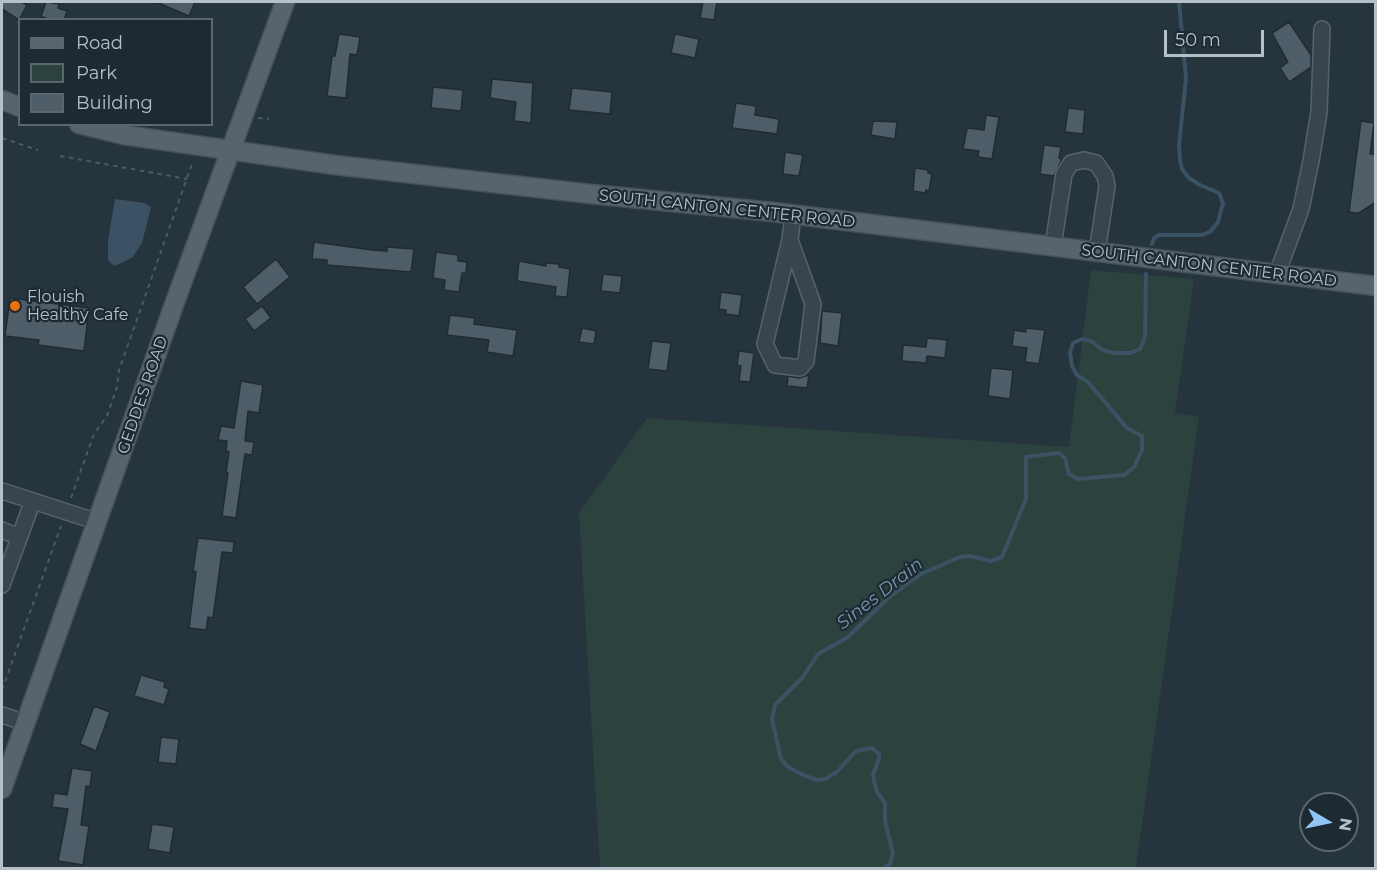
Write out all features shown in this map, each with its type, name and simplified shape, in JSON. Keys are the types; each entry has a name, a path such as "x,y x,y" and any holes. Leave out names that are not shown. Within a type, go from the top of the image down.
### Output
{"main road":[{"name":"GEDDES ROAD","path":"2,789 285,2"},
{"path":"2,100 18,106"},
{"name":"SOUTH CANTON CENTER ROAD","path":"87,126 124,135 335,165 793,215 1376,286"}],"lane":[{"path":"1277,274 1301,209 1311,161 1319,112 1322,29"},
{"path":"1053,246 1065,174 1071,163 1084,160 1096,163 1105,176 1107,186 1097,252"},
{"path":"790,240 813,304 806,361 800,368 775,365 765,344 790,240 793,215"},
{"path":"2,491 32,503 98,522"},
{"path":"2,585 6,562 19,537 32,503"},
{"path":"2,530 19,537"},
{"path":"2,715 26,723"}],"path":[{"path":"2,138 38,150"},
{"path":"60,156 187,179"},
{"path":"2,690 94,434 107,416 114,397 119,370 189,171"}],"green space":[{"path":"1091,270 1194,279 1175,413 1199,417 1136,868 600,868 579,513 647,418 1069,447"}],"water":[{"path":"115,199 145,203 151,207 142,243 132,258 114,266 108,260 108,241"}],"building":[{"path":"2,2 21,2 27,5 18,19 2,9"},
{"path":"46,2 59,4 58,8 67,11 65,18 41,16"},
{"path":"156,2 195,2 189,16"},
{"path":"703,2 717,2 714,20 700,18"},
{"path":"1289,22 1311,55 1311,67 1289,82 1280,68 1288,62 1272,33"},
{"path":"339,34 360,37 357,55 350,54 346,98 327,96 332,56 335,56"},
{"path":"675,34 699,39 695,58 671,53"},
{"path":"492,79 533,83 531,123 514,121 516,102 490,98"},
{"path":"433,87 463,90 461,111 431,108"},
{"path":"572,88 612,92 610,114 569,110"},
{"path":"736,103 756,106 755,115 779,119 777,134 732,128"},
{"path":"1068,108 1085,110 1083,134 1065,132"},
{"path":"986,115 999,117 992,159 978,157 979,151 963,149 967,128 984,130"},
{"path":"873,121 897,122 895,139 871,135"},
{"path":"1361,121 1374,123 1370,154 1376,154 1376,202 1359,213 1355,213 1349,212"},
{"path":"1044,145 1061,147 1059,158 1062,159 1054,176 1040,174"},
{"path":"785,152 803,155 799,176 783,174"},
{"path":"915,168 928,170 928,173 932,174 929,191 926,190 925,193 913,191"},
{"path":"314,242 372,250 387,251 387,247 414,249 411,272 327,265 327,260 312,259"},
{"path":"436,252 458,255 458,261 467,262 466,273 462,273 459,292 444,290 445,280 433,278"},
{"path":"276,259 290,277 257,304 243,287"},
{"path":"519,261 546,266 546,263 559,264 559,267 570,269 567,297 555,296 556,287 517,281"},
{"path":"603,274 622,276 620,293 601,291"},
{"path":"721,292 742,295 739,316 726,314 726,310 719,309"},
{"path":"10,298 89,308 84,351 38,345 39,340 5,336"},
{"path":"262,306 271,318 254,331 245,319"},
{"path":"822,311 842,313 838,346 820,343"},
{"path":"450,315 475,318 474,324 517,330 513,356 487,352 489,340 447,335"},
{"path":"582,328 596,331 594,344 579,342"},
{"path":"1026,328 1045,330 1039,364 1025,362 1027,348 1012,346 1014,330 1026,332"},
{"path":"927,338 947,340 945,358 927,356 926,363 902,361 903,345 926,347"},
{"path":"652,341 671,343 667,371 648,369"},
{"path":"739,351 754,353 750,382 739,381 741,366 737,365"},
{"path":"991,368 1013,370 1010,399 988,396"},
{"path":"809,375 807,388 787,386 788,376 799,378"},
{"path":"241,381 263,385 259,413 248,411 245,441 254,442 252,455 245,454 236,518 222,516 229,452 226,451 227,441 218,440 221,426 234,428"},
{"path":"198,538 234,542 233,553 222,552 213,618 208,617 206,630 189,628"},
{"path":"141,675 165,682 164,687 169,689 164,705 134,696"},
{"path":"94,706 110,712 96,751 80,744"},
{"path":"161,737 179,739 176,764 158,762"},
{"path":"72,768 92,771 90,787 86,786 81,825 89,826 83,865 58,861 68,809 52,807 54,793 67,795"},
{"path":"152,824 174,827 170,853 148,849"}],"waterway":[{"name":"Sines Drain","path":"1152,244 1154,238 1159,235 1202,235 1210,232 1218,222 1223,203 1219,193 1189,178 1182,169 1180,160 1179,145 1186,78 1179,2"},
{"name":"Sines Drain","path":"884,868 890,864 893,853 885,821 885,803 877,792 873,774 879,754 872,748 856,751 837,772 825,779 817,780 803,775 788,767 781,759 772,719 775,705 803,677 818,654 848,637 888,598 921,574 960,557 970,556 991,561 1002,557 1026,499 1026,457 1059,453 1065,458 1069,474 1078,479 1124,475 1134,467 1142,450 1142,436 1127,428 1088,382 1077,375 1072,366 1070,353 1073,343 1082,339 1114,353 1130,353 1140,349 1145,337 1146,274"}],"place":[{"name":"Flouish Healthy Cafe","path":"15,306"}]}
